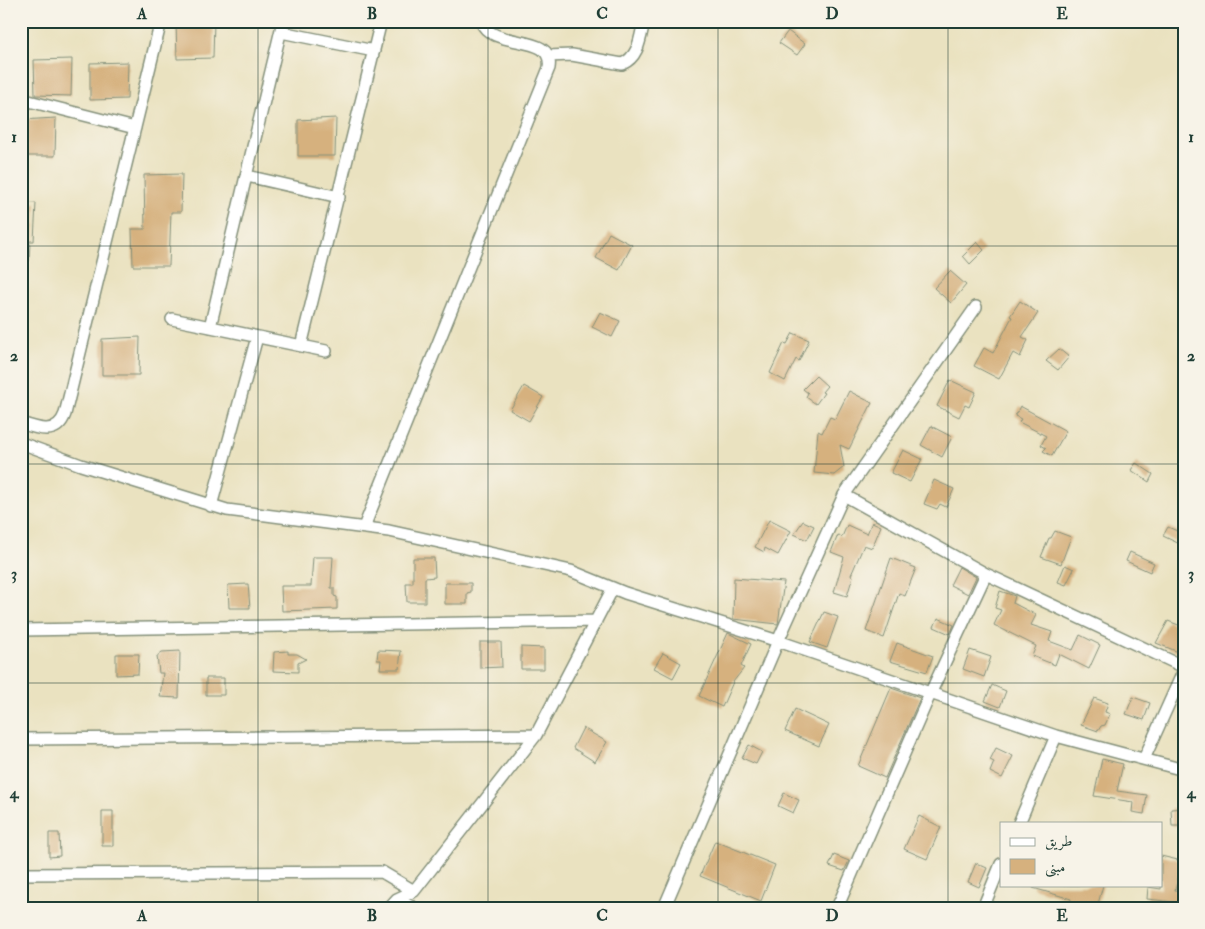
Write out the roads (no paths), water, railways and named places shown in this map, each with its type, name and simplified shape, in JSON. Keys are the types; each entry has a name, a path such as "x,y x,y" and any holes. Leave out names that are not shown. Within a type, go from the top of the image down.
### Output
{"street":[{"path":"21,423 38,429 49,430 59,424 65,414 162,21"},
{"path":"301,346 381,21"},
{"path":"481,21 485,29 492,35 536,46 548,56 572,55 622,64 628,62 636,53 644,21"},
{"path":"210,327 282,26 374,51"},
{"path":"364,527 549,68 548,56"},
{"path":"21,99 135,128"},
{"path":"247,176 338,198"},
{"path":"664,908 778,641 844,495 976,307"},
{"path":"172,319 326,351"},
{"path":"211,506 257,337"},
{"path":"21,443 81,465 211,506 256,515 364,527 571,571 613,588 778,641 1056,736 1184,770"},
{"path":"844,495 986,574 1184,668 1144,759"},
{"path":"837,908 930,694 986,574"},
{"path":"393,904 414,891 536,735 613,588"},
{"path":"21,630 596,621"},
{"path":"21,739 536,735"},
{"path":"1019,822 1056,736"},
{"path":"983,908 1000,866"},
{"path":"21,874 382,872 414,891"},
{"path":"393,904 414,908"}]}
